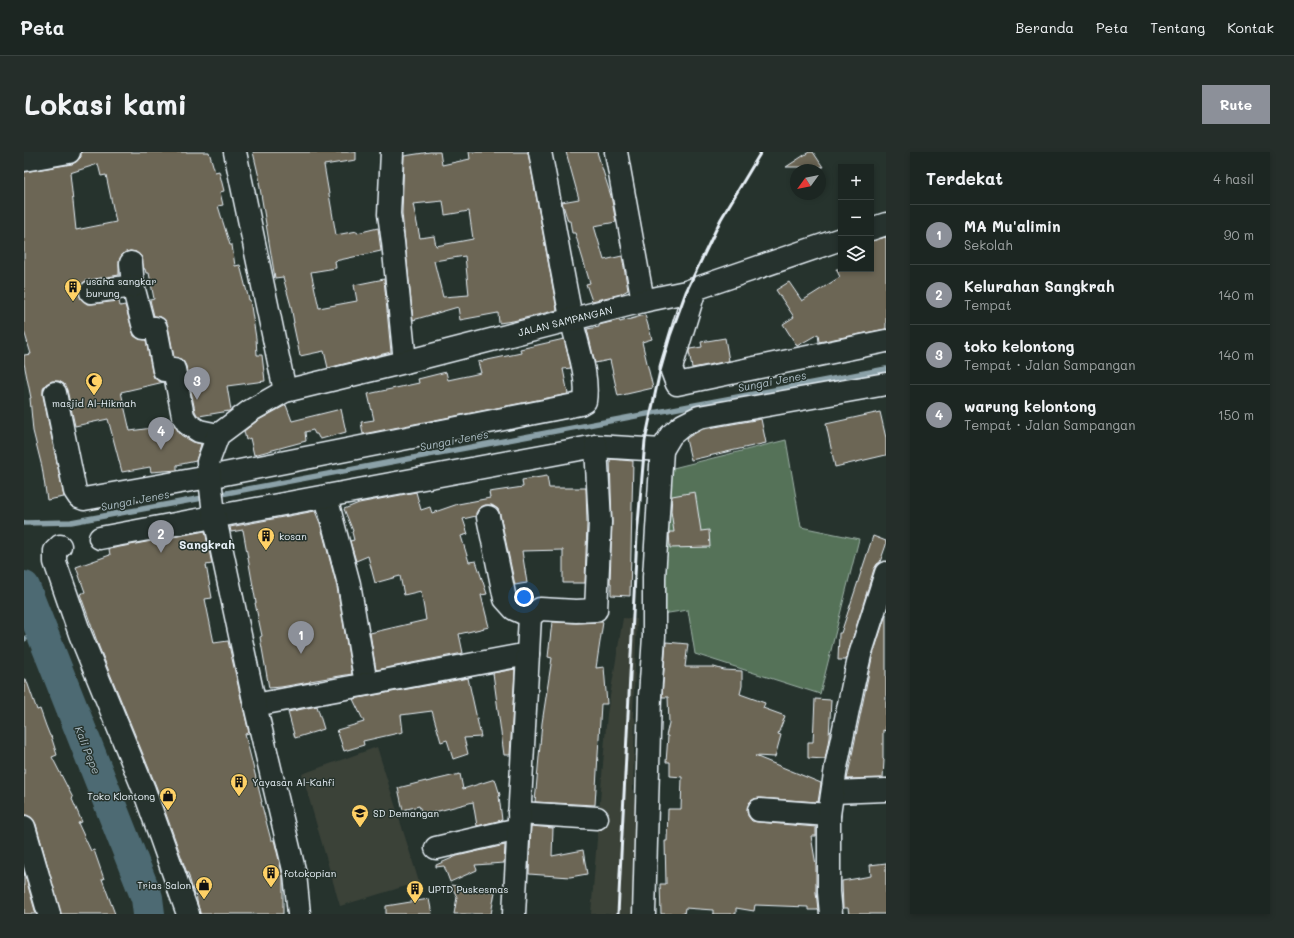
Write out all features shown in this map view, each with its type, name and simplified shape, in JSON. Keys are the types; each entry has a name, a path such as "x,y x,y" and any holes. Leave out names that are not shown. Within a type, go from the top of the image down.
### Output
{"street":[{"path":"24,160 69,152"},
{"path":"235,152 285,391"},
{"path":"392,152 389,214 405,362"},
{"path":"55,394 75,491 79,497 84,499 210,481 580,404 585,401 586,392 580,353 571,319 540,152"},
{"path":"616,152 643,301"},
{"path":"874,228 886,224"},
{"name":"JALAN SAMPANGAN","path":"218,435 250,411 285,391 695,289 838,240"},
{"path":"131,263 133,286 144,328 156,328 164,370 174,369 183,416 188,424 199,431 218,435 208,462 215,515 255,705 295,874 300,914"},
{"path":"91,292 133,286"},
{"path":"695,289 671,368 677,384 886,341"},
{"path":"644,914 650,696 654,636 654,577 662,450 671,435 683,425 699,417 886,384"},
{"path":"100,538 215,515 326,497 596,446 662,450"},
{"path":"530,616 540,609 576,611 596,610 600,522 596,446"},
{"path":"326,497 349,584 366,684"},
{"path":"488,517 505,599 514,609 530,616"},
{"path":"60,546 55,551 55,562 64,590 88,656 144,790 188,914"},
{"path":"831,914 829,892 830,815 836,767 860,655 886,573"},
{"path":"514,914 530,616"},
{"path":"255,705 528,654"},
{"path":"833,792 886,790"},
{"path":"759,810 830,815"},
{"path":"436,848 518,821 597,818"},
{"path":"24,827 49,914"}],"shaded area":[{"path":"623,618 637,619 633,713 635,720 633,788 640,847 636,914 591,914 607,714"},
{"name":"SD Demangan","path":"377,747 419,882 340,906 302,774"}],"green space":[{"path":"786,440 801,527 859,539 820,694 695,654 688,610 662,614 669,469"}],"building":[{"path":"81,152 209,152 215,172 219,171 224,191 220,192 223,205 218,206 230,245 232,245 235,266 240,265 250,300 257,355 262,355 265,381 227,386 231,410 199,416 197,415 186,366 179,358 174,357 166,321 161,317 154,316 150,300 154,299 149,273 146,273 141,256 136,252 130,251 124,253 120,258 119,275 84,282 80,287 79,293 81,299 87,304 119,301 120,306 125,305 134,336 139,339 146,340 154,378 164,382 121,392 130,431 174,425 181,435 193,442 201,444 196,461 177,465 177,470 151,472 150,467 122,472 108,419 75,426 67,390 64,384 59,381 52,381 46,384 43,389 43,396 64,497 47,500 42,467 33,431 31,398 24,363 24,355 31,354 24,331 24,172 72,164 81,157","holes":["98,164 101,176 106,175 116,222 76,230 70,173"]},
{"path":"253,152 356,152 356,160 324,165 336,235 357,231 357,233 378,228 381,251 335,261 336,268 311,272 319,308 357,301 354,285 384,279 391,352 328,368 324,351 300,356 291,306 283,277 275,278 260,182"},
{"path":"440,152 442,165 470,159 469,152 528,152 557,310 499,323 498,313 460,320 458,307 413,320 402,213 404,156","holes":["443,201 445,215 469,211 473,239 436,246 434,236 420,238 413,204","465,256 469,295 443,297 434,261"]},
{"path":"566,152 597,152 611,196 616,222 594,226 604,260 622,256 628,290 621,294 592,301 586,284 590,283 575,233 572,233 570,221 568,221 562,202 579,199"},
{"path":"809,152 813,152 821,164 791,164"},
{"path":"886,237 886,329 819,342 818,334 797,346 783,324 794,317 776,290 789,282 802,301 840,277 836,269 838,269 838,272 874,272 874,240"},
{"path":"645,315 652,339 642,342 653,388 618,396 610,360 595,363 587,329 599,327 599,325 619,320 620,322"},
{"path":"725,338 729,361 692,368 689,351 690,349 702,347 701,342"},
{"path":"564,339 571,368 563,369 568,394 363,434 361,422 374,420 368,394 419,383 418,379 446,372 448,380 481,373 478,362 521,353 520,349"},
{"path":"286,405 292,421 341,409 346,432 321,439 313,430 305,432 306,441 254,455 250,438 246,440 244,431 257,421"},
{"path":"880,412 886,438 886,455 835,467 826,424"},
{"path":"761,419 766,443 691,460 686,439 690,436 703,429"},
{"path":"610,459 633,461 630,596 611,595 612,522"},
{"path":"547,476 549,488 586,488 587,522 585,583 563,583 563,550 522,551 527,583 515,585 500,514 498,509 492,505 485,505 479,508 476,516 463,519 468,534 461,536 469,562 476,561 487,594 481,595 489,627 459,634 463,653 376,670 370,633 426,620 421,591 404,595 400,576 375,583 368,556 356,561 350,541 354,540 353,531 344,509 359,503 416,492 421,510 430,507 432,513 458,504 490,498 489,492 523,487 522,480"},
{"path":"695,492 701,531 709,530 710,547 670,548 669,532 674,532 671,511 672,496"},
{"path":"315,511 320,523 337,587 352,674 269,688 260,637 262,636 243,530 231,532 230,527"},
{"path":"205,531 212,564 206,565 212,598 205,599 214,643 228,641 249,733 245,734 271,840 274,840 283,876 283,914 200,914 196,891 193,891 188,873 156,786 99,647 80,594 85,592 76,567 110,555 109,549"},
{"path":"873,536 886,541 886,545 880,562 874,569 846,660 838,660 839,633 841,633"},
{"path":"886,614 886,731 883,730 883,778 847,779 872,658"},
{"path":"552,622 603,622 596,668 604,667 607,704 601,704 595,805 535,802 542,723 552,658 548,657"},
{"path":"666,642 688,644 685,667 714,667 724,670 742,671 742,686 740,694 765,703 763,708 785,716 778,734 781,735 775,757 755,756 821,783 818,802 760,798 754,799 749,803 747,810 748,816 752,821 758,822 816,827 816,836 811,836 816,865 818,910 808,910 808,907 755,905 754,911 736,908 736,914 713,914 713,910 685,908 684,914 661,914 660,884 666,884 665,841 667,841 668,809 681,809 682,777 670,776 670,762 666,762 668,736 666,736 669,723 668,697 662,697"},
{"path":"515,669 510,755 504,755 493,673"},
{"path":"468,678 481,737 464,738 468,754 453,759 447,740 441,742 432,711 401,715 403,732 363,741 364,745 344,751 337,730 364,722 353,699"},
{"path":"24,679 26,679 37,710 40,709 51,736 57,755 52,757 73,798 72,799 82,822 78,823 91,851 94,850 104,879 102,879 115,914 61,914 36,824 32,818 24,815"},
{"path":"815,699 831,700 829,738 825,759 808,758 808,742 813,742"},
{"path":"317,706 324,729 295,738 288,712"},
{"path":"460,774 463,789 495,779 500,795 502,820 477,826 473,802 423,815 419,806 403,810 398,788"},
{"path":"531,826 553,828 552,856 583,850 587,874 570,877 529,874"},
{"path":"505,845 504,863 475,865 477,870 450,882 444,866 436,867 436,865 457,856"},
{"path":"886,863 886,914 849,914 848,908 843,908 842,881 871,876 870,865"},
{"path":"24,872 36,914 24,914"},
{"path":"451,885 495,892 491,914 454,914 457,897"},
{"name":"UPTD Puskesmas","path":"429,899 432,914 386,914 386,906"}],"waterway":[{"name":"Sungai Jenes","path":"216,495 886,369"},
{"name":"Sungai Jenes","path":"24,523 71,522 208,497"},
{"name":"Kali Pepe","path":"24,587 147,898 149,914"},
{"path":"24,639 41,631"}],"railway":[{"path":"618,914 637,536 645,441 660,371 670,336 686,292 721,219 761,152"}],"place":[{"name":"usaha sangkar burung","path":"73,302"},
{"name":"masjid Al-Hikmah","path":"94,396"},
{"name":"toko kelontong","path":"197,400"},
{"name":"warung kelontong","path":"161,450"},
{"name":"kosan","path":"266,551"},
{"name":"Kelurahan Sangkrah","path":"161,553"},
{"name":"MA Mu'alimin","path":"301,654"},
{"name":"Yayasan Al-Kahfi","path":"239,797"},
{"name":"Toko Klontong","path":"168,811"},
{"name":"SD Demangan","path":"360,828"},
{"name":"fotokopian","path":"271,888"},
{"name":"Trias Salon","path":"204,900"},
{"name":"UPTD Puskesmas","path":"415,904"}],"district":[{"name":"Sangkrah","path":"207,544"}]}
